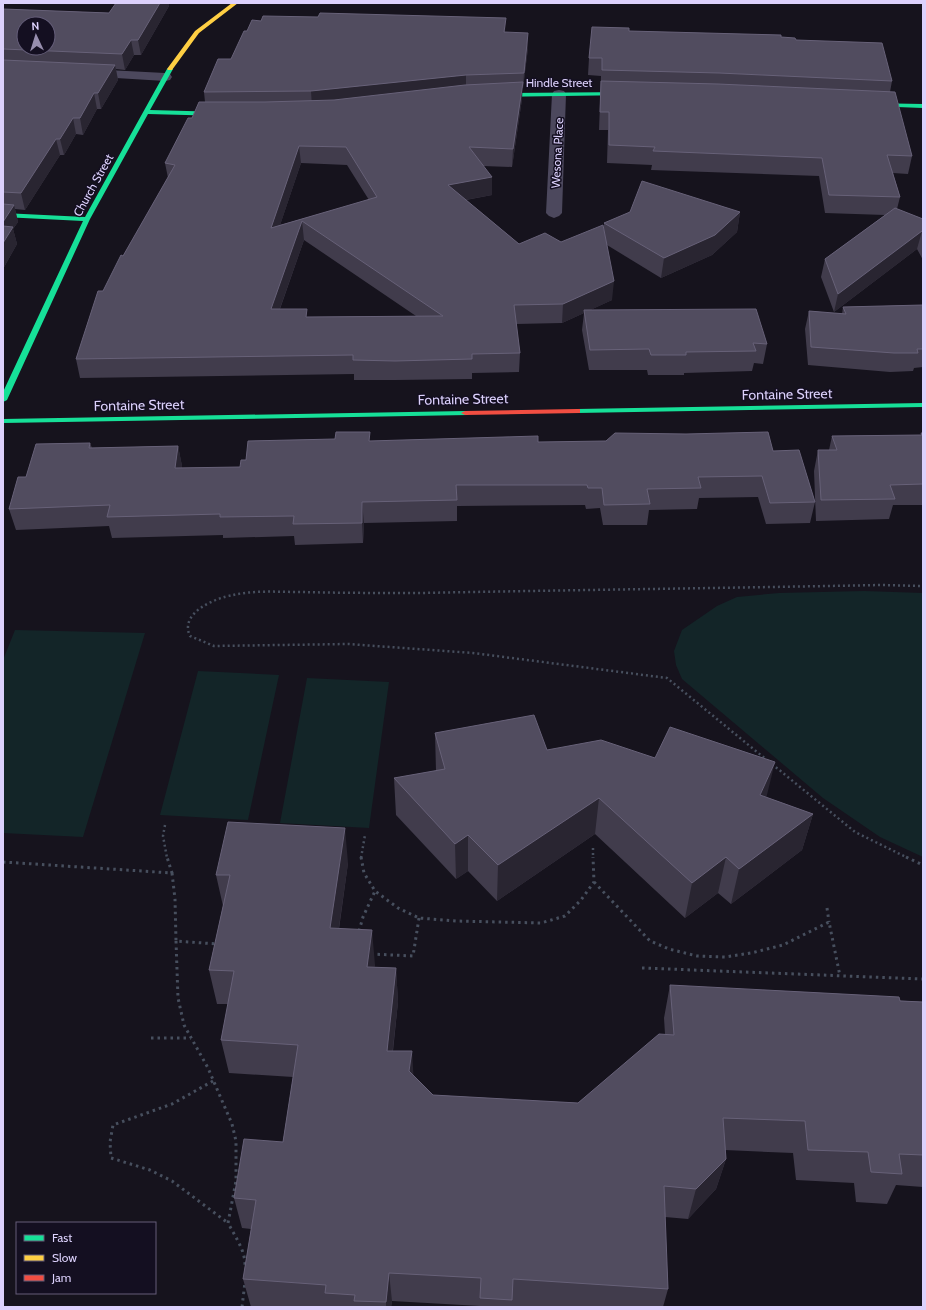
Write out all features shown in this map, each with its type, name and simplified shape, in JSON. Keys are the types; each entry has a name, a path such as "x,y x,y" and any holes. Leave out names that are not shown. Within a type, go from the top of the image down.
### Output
{"street":[{"name":"Church Street","path":"3,400 87,219 148,112 165,77 197,32 235,3"},
{"path":"74,73 165,77"},
{"name":"Hindle Street","path":"484,96 559,94 639,95"},
{"name":"Wesona Place","path":"554,213 559,94"},
{"path":"860,103 923,106"},
{"path":"148,112 235,114"},
{"path":"3,215 87,219"},
{"name":"Fontaine Street","path":"3,421 923,405"}],"path":[{"path":"923,586 881,584 397,593 258,592 223,597 202,607 189,620 187,629 190,636 214,646 348,644 413,648 473,653 667,678 855,832 901,856 923,865"},
{"path":"165,825 163,830 164,847 176,889 178,998 184,1026 213,1081 232,1124 236,1141 236,1180 228,1223"},
{"path":"365,835 361,855 364,872 375,891 398,908 419,918 456,921 541,923 565,916 594,882 593,848"},
{"path":"3,862 172,873"},
{"path":"594,882 650,941 669,949 698,956 724,957 783,945 829,922"},
{"path":"357,939 363,917 375,891"},
{"path":"827,908 840,976"},
{"path":"368,954 413,956 419,918"},
{"path":"176,941 224,945"},
{"path":"642,968 923,979"},
{"path":"151,1038 191,1038"},
{"path":"213,1081 172,1104 113,1125 109,1137 109,1150 111,1158 150,1170 172,1181 228,1223 238,1240 245,1259 245,1267"},
{"path":"242,1307 246,1275"}],"shaded area":[{"path":"864,591 923,593 923,857 880,837 823,798 682,679 676,665 674,651 682,630 717,606 737,597 779,593"},
{"path":"15,630 145,633 83,837 3,833 3,660"},
{"path":"198,671 279,675 248,820 160,815"},
{"path":"307,678 389,682 369,828 280,823"}],"building":[{"path":"116,3 160,3 138,40 131,40 122,54 56,51 56,16 16,16 16,50 3,49 3,9 109,13"},
{"path":"320,13 506,18 504,32 528,33 524,73 466,75 311,91 204,92 218,59 231,59 244,31 247,31 252,20 261,21 263,16 318,17"},
{"path":"592,27 629,28 629,31 781,35 781,37 795,38 796,40 882,43 892,81 719,73 602,70 602,58 589,58"},
{"path":"3,60 115,65 98,93 94,93 80,118 73,118 60,139 56,139 21,193 3,192"},
{"path":"601,81 718,84 895,92 912,156 887,155 900,197 829,195 822,158 653,151 655,147 609,145 609,112 600,112"},
{"path":"523,82 513,149 469,147 492,177 448,185 519,244 545,233 561,242 603,225 614,281 563,304 514,305 520,353 472,354 472,359 395,361 353,360 353,355 76,359 98,291 103,291 121,255 123,256 175,165 165,163 188,118 192,118 199,102 334,100 465,85","holes":["299,146 346,147 377,197 271,228","302,221 443,316 306,317 307,309 271,309"]},
{"path":"642,181 740,212 715,235 664,258 604,223 630,212"},
{"path":"3,204 14,205 3,222"},
{"path":"895,208 923,219 923,233 922,231 838,294 825,259"},
{"path":"3,226 13,227 3,243"},
{"path":"923,305 923,349 917,349 918,353 894,353 811,347 809,311 846,314 843,307"},
{"path":"756,309 767,344 753,343 756,351 686,352 686,355 651,355 649,349 590,350 584,310"},
{"path":"336,432 370,432 369,441 538,436 538,442 606,441 615,433 686,434 768,432 773,451 799,450 815,502 770,503 762,476 698,477 701,488 647,489 650,504 604,505 602,488 588,488 587,485 456,485 457,500 362,502 362,523 293,524 294,516 220,517 220,514 107,517 110,505 9,509 18,477 26,477 36,444 90,443 89,448 178,446 175,468 240,467 241,460 246,460 248,441 335,439"},
{"path":"921,433 923,433 923,484 890,485 895,499 821,500 818,450 837,450 832,436 922,435"},
{"path":"534,715 547,750 601,740 655,758 670,727 775,762 760,795 813,814 739,869 726,857 692,883 599,798 498,865 468,835 455,844 394,778 445,769 435,733"},
{"path":"228,822 345,828 330,928 372,930 367,967 396,968 387,1051 412,1051 409,1071 433,1095 578,1103 659,1034 674,1035 670,985 899,997 900,1001 923,1002 923,1155 899,1154 902,1174 871,1172 868,1152 808,1150 805,1121 723,1118 726,1159 696,1189 664,1186 668,1289 513,1279 512,1300 480,1298 481,1278 389,1273 386,1302 354,1301 355,1295 325,1293 326,1285 243,1279 256,1200 234,1198 244,1139 283,1142 298,1045 221,1040 234,971 209,970 230,875 216,875"}],"traffic: fast":[{"path":"3,400 87,219 170,69"},
{"path":"492,95 631,94"},
{"path":"870,104 923,106"},
{"path":"148,112 224,114"},
{"path":"3,215 87,219"},
{"path":"577,411 923,405"},
{"path":"3,421 465,413"}],"traffic: slow":[{"path":"170,69 197,32 235,3"}],"traffic: jam":[{"path":"465,413 577,411"}]}
